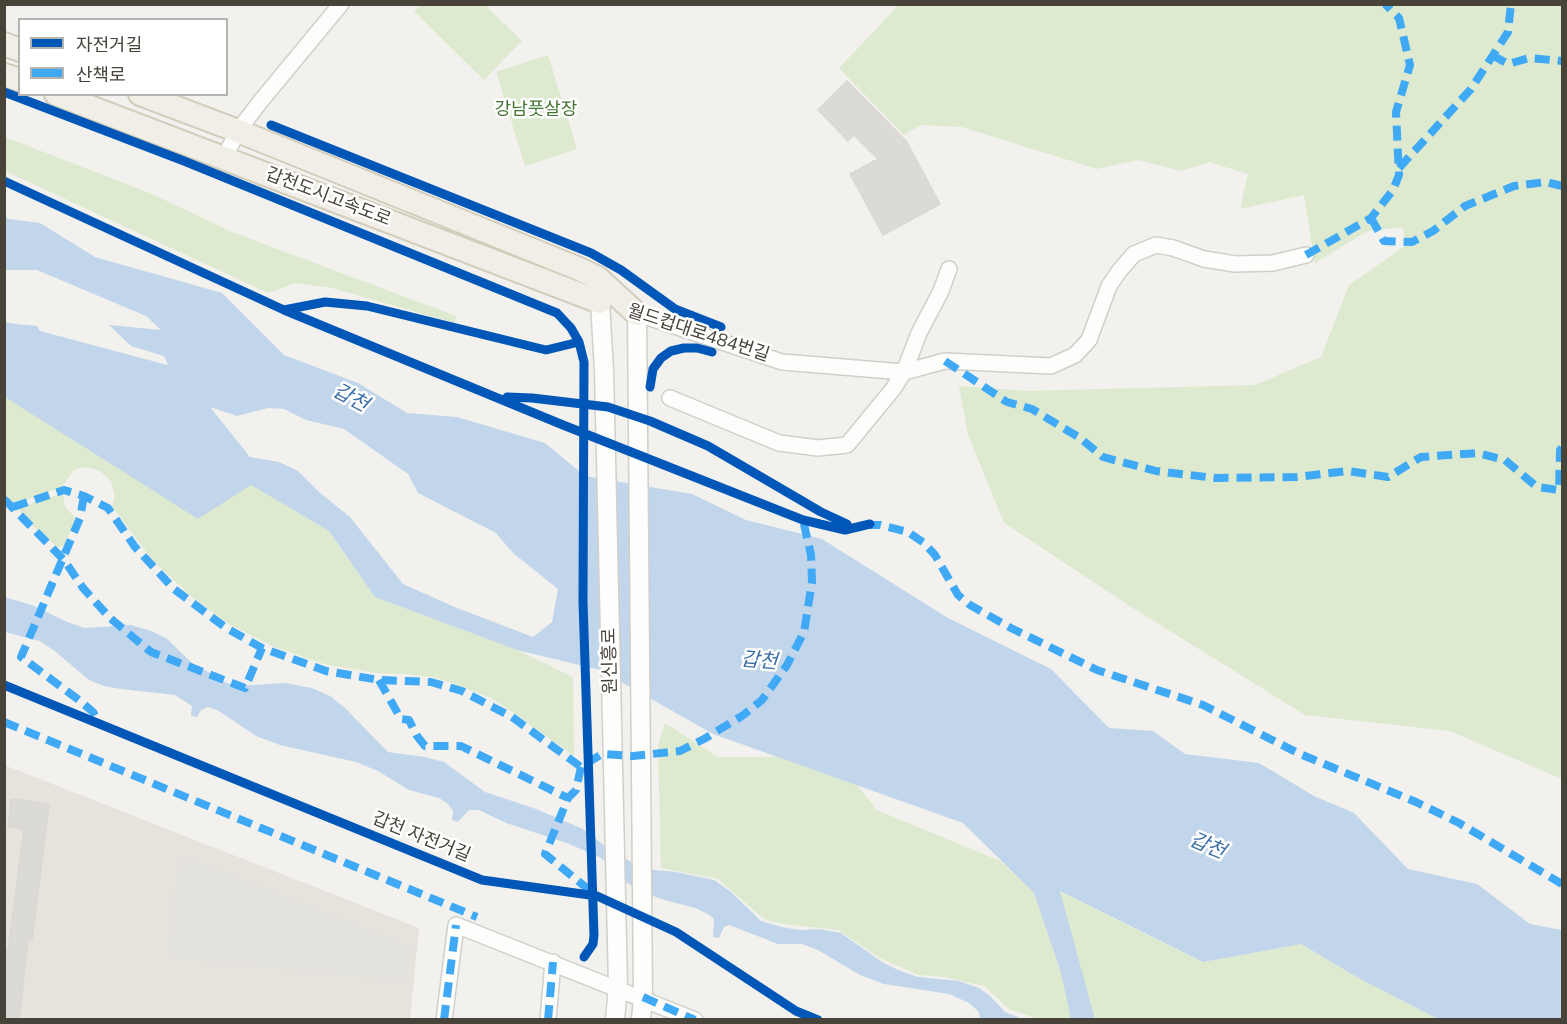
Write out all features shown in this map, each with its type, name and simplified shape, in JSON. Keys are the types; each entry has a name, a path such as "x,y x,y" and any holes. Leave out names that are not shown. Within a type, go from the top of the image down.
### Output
{"main road":[{"name":"갑천도시고속도로","path":"61,96 600,302"},
{"name":"갑천도시고속도로","path":"145,96 577,268 598,278 637,314"}],"street":[{"path":"224,159 238,131 260,102 342,4"},
{"name":"월드컵대로484번길","path":"600,302 782,362 904,372 945,361 1051,366 1075,354 1089,340 1109,286 1134,254 1156,245 1173,248 1204,259 1235,264 1273,263 1306,255"},
{"path":"670,398 779,443 818,448 847,444 893,389 904,372 919,333 941,291 949,269"},
{"name":"원신흥로","path":"600,302 604,370 618,987 615,1020"},
{"name":"원신흥로","path":"637,314 643,997 641,1020"},
{"path":"444,1020 456,925 618,987 695,1020"},
{"path":"548,1020 553,962"}],"shaded area":[{"path":"4,765 419,928 410,1019 5,1019"},
{"path":"179,854 412,946 407,982 166,958"}],"green space":[{"name":"강남풋살장","path":"421,5 485,5 522,41 484,80 414,11"},
{"path":"899,5 1562,5 1562,779 1450,731 1305,715 1133,608 1004,523 968,435 959,386 1027,391 1255,385 1321,357 1349,285 1405,246 1403,227 1368,231 1315,263 1304,195 1240,209 1248,174 1209,162 1181,171 1138,160 1097,169 962,127 921,125 904,135 839,68"},
{"name":"강남풋살장","path":"548,55 577,149 525,166 496,72"},
{"path":"5,137 152,194 232,232 456,316 455,323 332,288 296,283 268,293 5,171"},
{"path":"4,397 251,485 329,531 375,597 517,650 573,677 574,756 492,698 438,678 376,673 324,664 272,646 227,623 191,596 152,560 112,506 115,496 111,481 100,471 87,467 79,468 73,471 62,487 14,504 5,493"},
{"path":"63,493 65,507 76,518 64,546 57,547 17,508"},
{"path":"665,723 718,757 779,757 857,785 877,810 1000,861 1034,893 1061,973 1072,1019 1039,1019 1009,1009 984,986 945,977 918,975 880,958 838,930 782,924 764,919 718,879 661,868 658,745"},
{"path":"1059,891 1202,962 1301,944 1360,979 1438,1019 1095,1019"}],"water":[{"path":"4,216 9,219 40,223 95,257 222,293 284,355 358,383 407,413 457,417 545,443 585,476 692,494 746,520 822,539 948,618 1051,669 1109,728 1153,731 1185,754 1259,763 1314,796 1354,813 1408,869 1477,884 1530,924 1562,930 1562,1019 1438,1019 1360,979 1301,944 1203,962 1060,891 1095,1019 1071,1019 1061,973 1034,893 963,823 713,734 600,670 517,650 375,597 329,531 251,485 198,519 5,397 5,323 37,326 56,361 93,373 121,376 146,390 173,376 164,356 131,346 109,325 161,330 146,316 37,270 5,270","holes":["210,407 237,416 268,408 284,409 306,420 344,429 408,474 418,493 496,533 513,553 558,589 552,622 533,637 457,608 403,584 350,517 319,492 298,471 279,462 250,457"]},
{"path":"4,597 32,605 85,628 131,625 151,631 166,638 191,662 227,683 238,686 285,683 312,688 330,696 345,708 388,752 444,762 485,792 536,809 583,829 613,852 637,865 714,880 731,892 761,921 800,930 819,929 841,933 882,962 898,970 918,977 959,981 979,988 1005,1012 1023,1019 980,1019 979,1012 969,1003 949,994 884,984 860,975 818,950 802,944 778,944 729,925 724,927 719,938 713,937 714,919 708,914 638,890 623,880 601,858 567,843 506,823 479,810 469,810 458,822 452,820 453,811 439,798 409,790 378,771 356,762 280,745 256,736 219,711 208,707 201,710 197,717 191,716 192,706 175,695 121,689 89,680 40,641 5,632"}],"building":[{"path":"847,81 907,142 940,204 883,235 850,174 878,159 854,135 848,141 818,110"},
{"path":"11,799 49,804 32,940 28,940 19,1020 4,1020 4,950 8,951 24,829 8,827"}],"waterway":[{"name":"갑천","path":"4,338 169,382 206,389"}],"marked path":[{"path":"1306,255 1371,218 1393,190 1399,175 1396,112 1410,65 1399,18 1385,4"},
{"path":"1399,168 1471,89 1508,32 1511,4"},
{"path":"1492,55 1508,64 1529,58 1562,61"},
{"path":"1371,218 1384,241 1412,242 1433,231 1465,206 1514,186 1546,182 1562,186"},
{"path":"945,361 1007,402 1032,409 1080,438 1103,457 1156,471 1215,478 1296,477 1348,471 1388,477 1421,457 1477,453 1505,460 1537,487 1559,490 1560,450 1562,448"},
{"path":"13,507 64,490 84,496 108,508 135,547 174,589 226,628 262,648 326,671 379,680 431,682 462,691 512,717 581,767 602,754 633,756 680,751 742,716 762,700 787,665 804,632 812,582 811,555 803,520"},
{"path":"84,496 80,518 21,657 79,700 93,712 98,721"},
{"path":"4,499 64,560 83,588 110,618 151,652 245,688 262,648"},
{"path":"866,525 880,525 908,532 924,543 935,555 958,595 970,605 1011,628 1097,670 1203,705 1300,754 1416,802 1459,823 1562,884"},
{"path":"379,680 401,719 409,720 425,746 461,746 568,798"},
{"path":"4,722 477,917"},
{"path":"581,767 576,790 568,798 545,854 594,894"},
{"path":"444,1020 456,925"},
{"path":"548,1020 553,962"},
{"path":"643,997 695,1020"}],"cycle path":[{"path":"4,92 184,161 557,313 571,328 579,342 584,362 583,602 594,935 593,944 584,957"},
{"path":"271,125 591,253 621,270 675,309 721,327"},
{"path":"4,181 284,310 563,425 803,520 845,530 870,524"},
{"path":"284,310 325,302 367,306 546,350 579,342"},
{"path":"650,387 653,369 661,358 671,351 697,348 712,352"},
{"path":"507,397 608,407 650,421 708,446 821,512 847,524"},
{"name":"갑천 자전거길","path":"4,685 482,880 597,896 676,932 796,1011 818,1020"}]}
